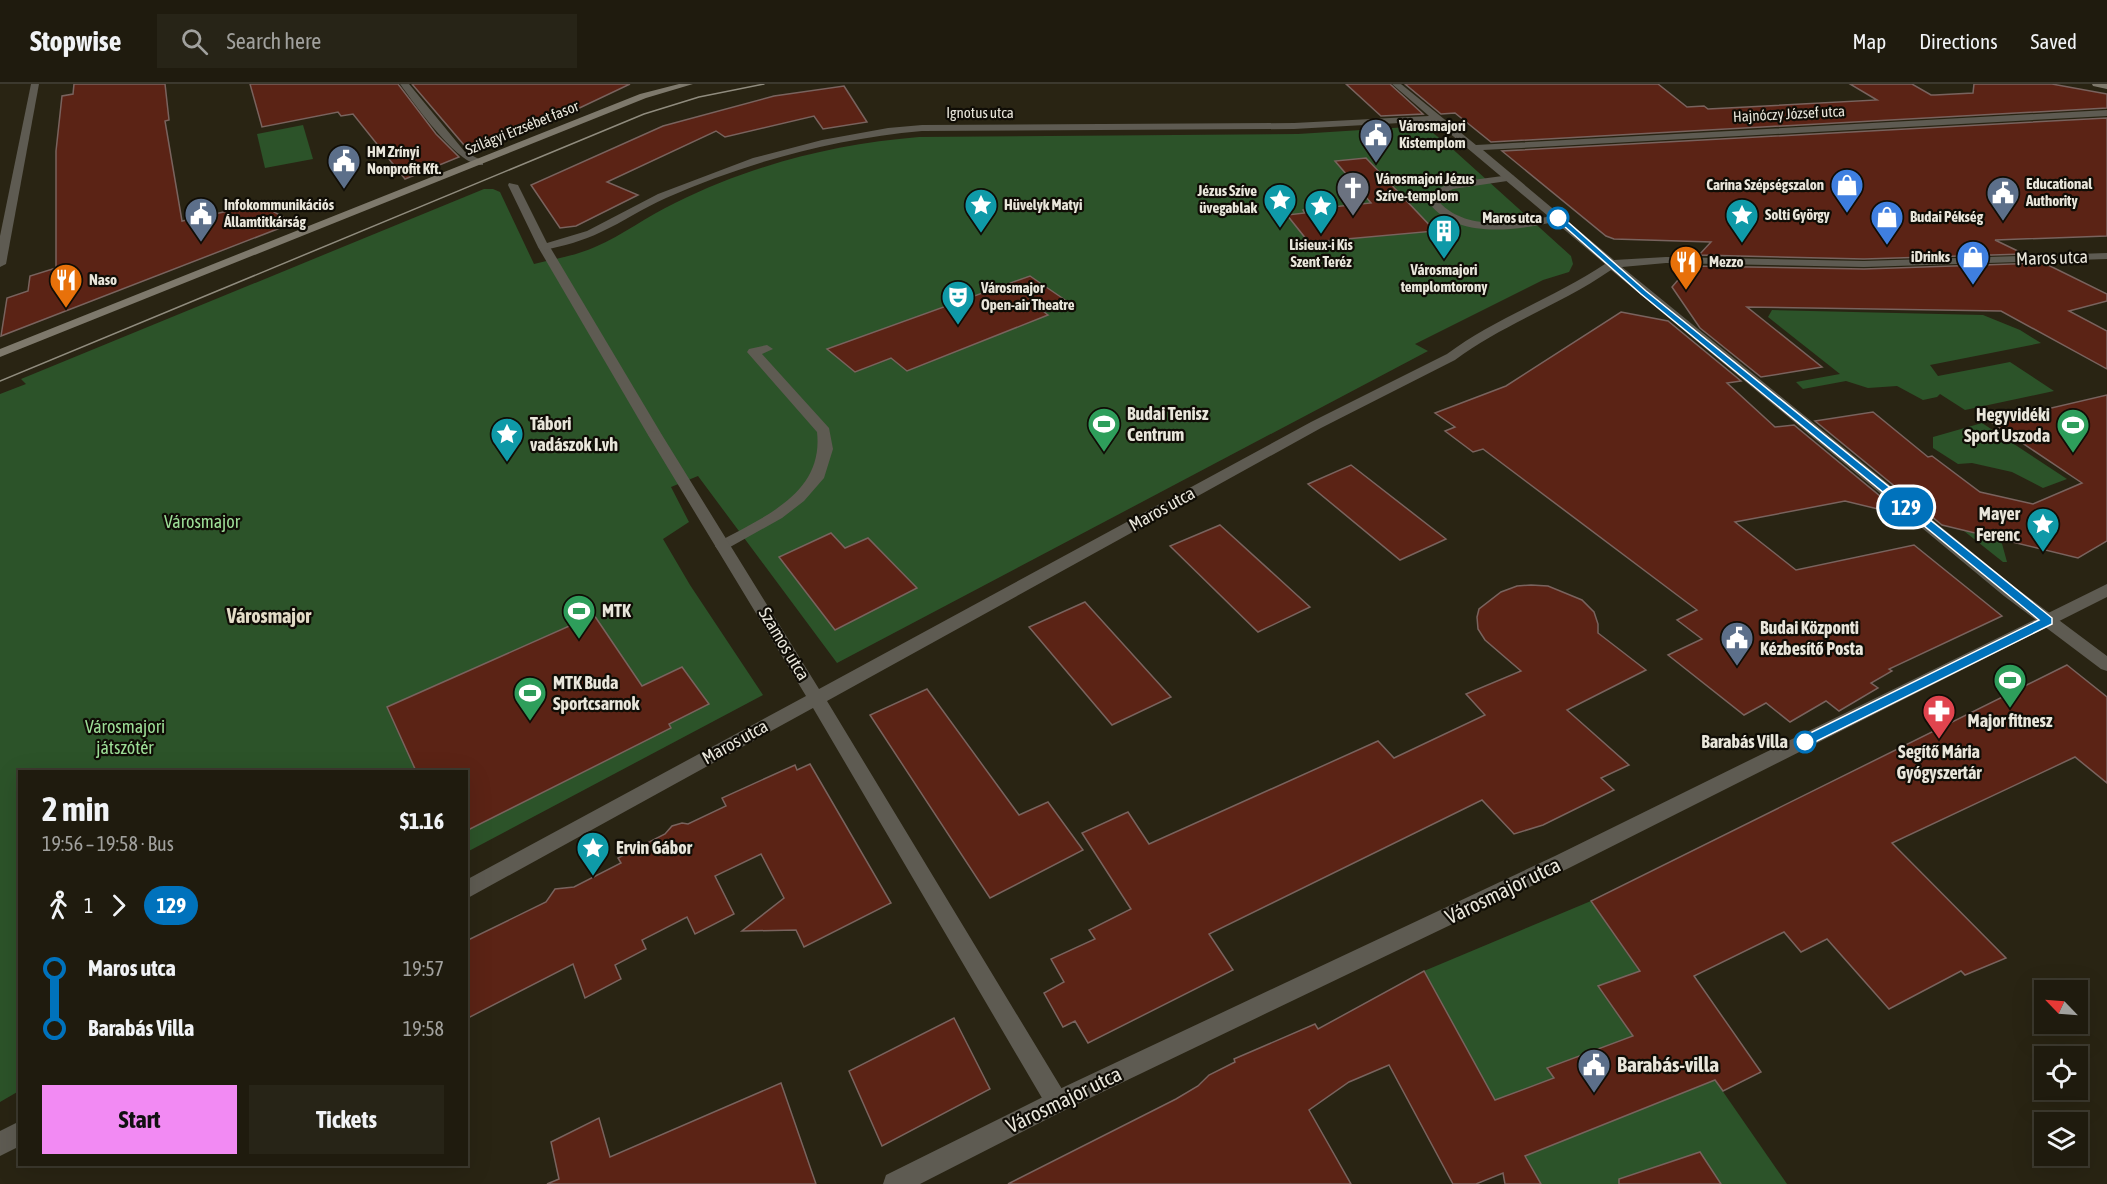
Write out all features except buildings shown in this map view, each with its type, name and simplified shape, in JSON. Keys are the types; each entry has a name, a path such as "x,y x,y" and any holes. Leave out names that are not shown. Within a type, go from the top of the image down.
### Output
{"main road":[{"name":"Szilágyi Erzsébet fasor","path":"0,353 643,96 670,87 689,84"},
{"path":"2096,84 2107,86"}],"street":[{"path":"0,264 35,84"},
{"path":"404,84 462,154 479,163"},
{"path":"1396,84 1559,218 1651,298 2048,621 2107,665"},
{"name":"Hajnóczy József utca","path":"1473,148 2107,113"},
{"name":"Ignotus utca","path":"544,247 596,231 658,197 727,168 796,147 865,135 922,128 1294,126 1436,118"},
{"path":"1510,178 1450,186 1434,195 1434,203 1449,216 1477,225 1498,226 1559,218"},
{"name":"Szamos utca","path":"513,185 544,247 655,435 816,698 1057,1102"},
{"name":"Maros utca","path":"468,889 1316,425 1451,357 1471,342 1577,288 1612,264 1666,260 1874,264 2107,256"},
{"path":"723,546 777,515 799,498 817,478 826,449 824,431 753,352 766,349"},
{"name":"Városmajor utca","path":"895,1184 1057,1102 1562,862 2107,590"},
{"path":"0,1144 18,1134"}],"green space":[{"path":"303,125 313,159 265,168 257,134"},
{"name":"Városmajor","path":"1424,126 1571,256 1573,264 1569,272 1543,280 1415,344 1428,351 837,663 698,476 671,487 689,522 663,539 690,585 763,695 468,851 468,770 18,770 18,1092 0,1102 0,394 26,384 21,379 484,189 500,192 534,264 595,247 665,208 733,178 794,158 856,145 919,137 1298,134"},
{"path":"1772,310 1983,315 2020,330 2041,343 1930,365 1938,376 2010,362 2054,391 1965,410 1940,394 1937,397 1923,400 1897,386 1868,388 1846,381 1803,389 1796,382 1840,374 1768,317"},
{"path":"1982,423 2067,479 2043,488 2012,472 1972,463 1958,464 1933,448 1933,437"},
{"path":"1964,531 2001,540 2007,562 2003,562"},
{"path":"1591,901 1787,1184 1541,1184 1424,971"}],"tram line":[{"path":"0,381 644,114 699,97 764,84"}],"bus line":[{"name":"129","path":"1558,218 1644,292 2048,621 1805,742"}],"place":[{"name":"Városmajori Kistemplom","path":"1376,164"},
{"name":"HM Zrínyi Nonprofit Kft.","path":"344,190"},
{"name":"Carina Szépségszalon","path":"1847,214"},
{"name":"Városmajori Jézus Szíve-templom","path":"1353,217"},
{"name":"Maros utca","path":"1558,218"},
{"name":"Educational Authority","path":"2003,222"},
{"name":"Jézus Szíve üvegablak","path":"1280,229"},
{"name":"Hüvelyk Matyi","path":"981,234"},
{"name":"Lisieux-i Kis Szent Teréz","path":"1321,235"},
{"name":"Infokommunikációs Államtitkárság","path":"201,243"},
{"name":"Solti György","path":"1742,244"},
{"name":"Budai Pékség","path":"1887,246"},
{"name":"Városmajori templomtorony","path":"1444,260"},
{"name":"iDrinks","path":"1973,286"},
{"name":"Mezzo","path":"1686,291"},
{"name":"Naso","path":"66,309"},
{"name":"Városmajor Open-air Theatre","path":"958,326"},
{"name":"Budai Tenisz Centrum","path":"1104,453"},
{"name":"Hegyvidéki Sport Uszoda","path":"2073,454"},
{"name":"Tábori vadászok I.vh","path":"507,463"},
{"name":"Mayer Ferenc","path":"2043,553"},
{"name":"MTK","path":"579,640"},
{"name":"Budai Központi Kézbesítő Posta","path":"1737,667"},
{"name":"Major fitnesz","path":"2010,709"},
{"name":"MTK Buda Sportcsarnok","path":"530,722"},
{"name":"Segítő Mária Gyógyszertár","path":"1939,740"},
{"name":"Barabás Villa","path":"1805,742"},
{"name":"Ervin Gábor","path":"593,877"},
{"name":"Barabás-villa","path":"1594,1094"}],"district":[{"name":"Városmajor","path":"269,616"}],"park label":[{"name":"Városmajori játszótér","path":"125,737"}]}
